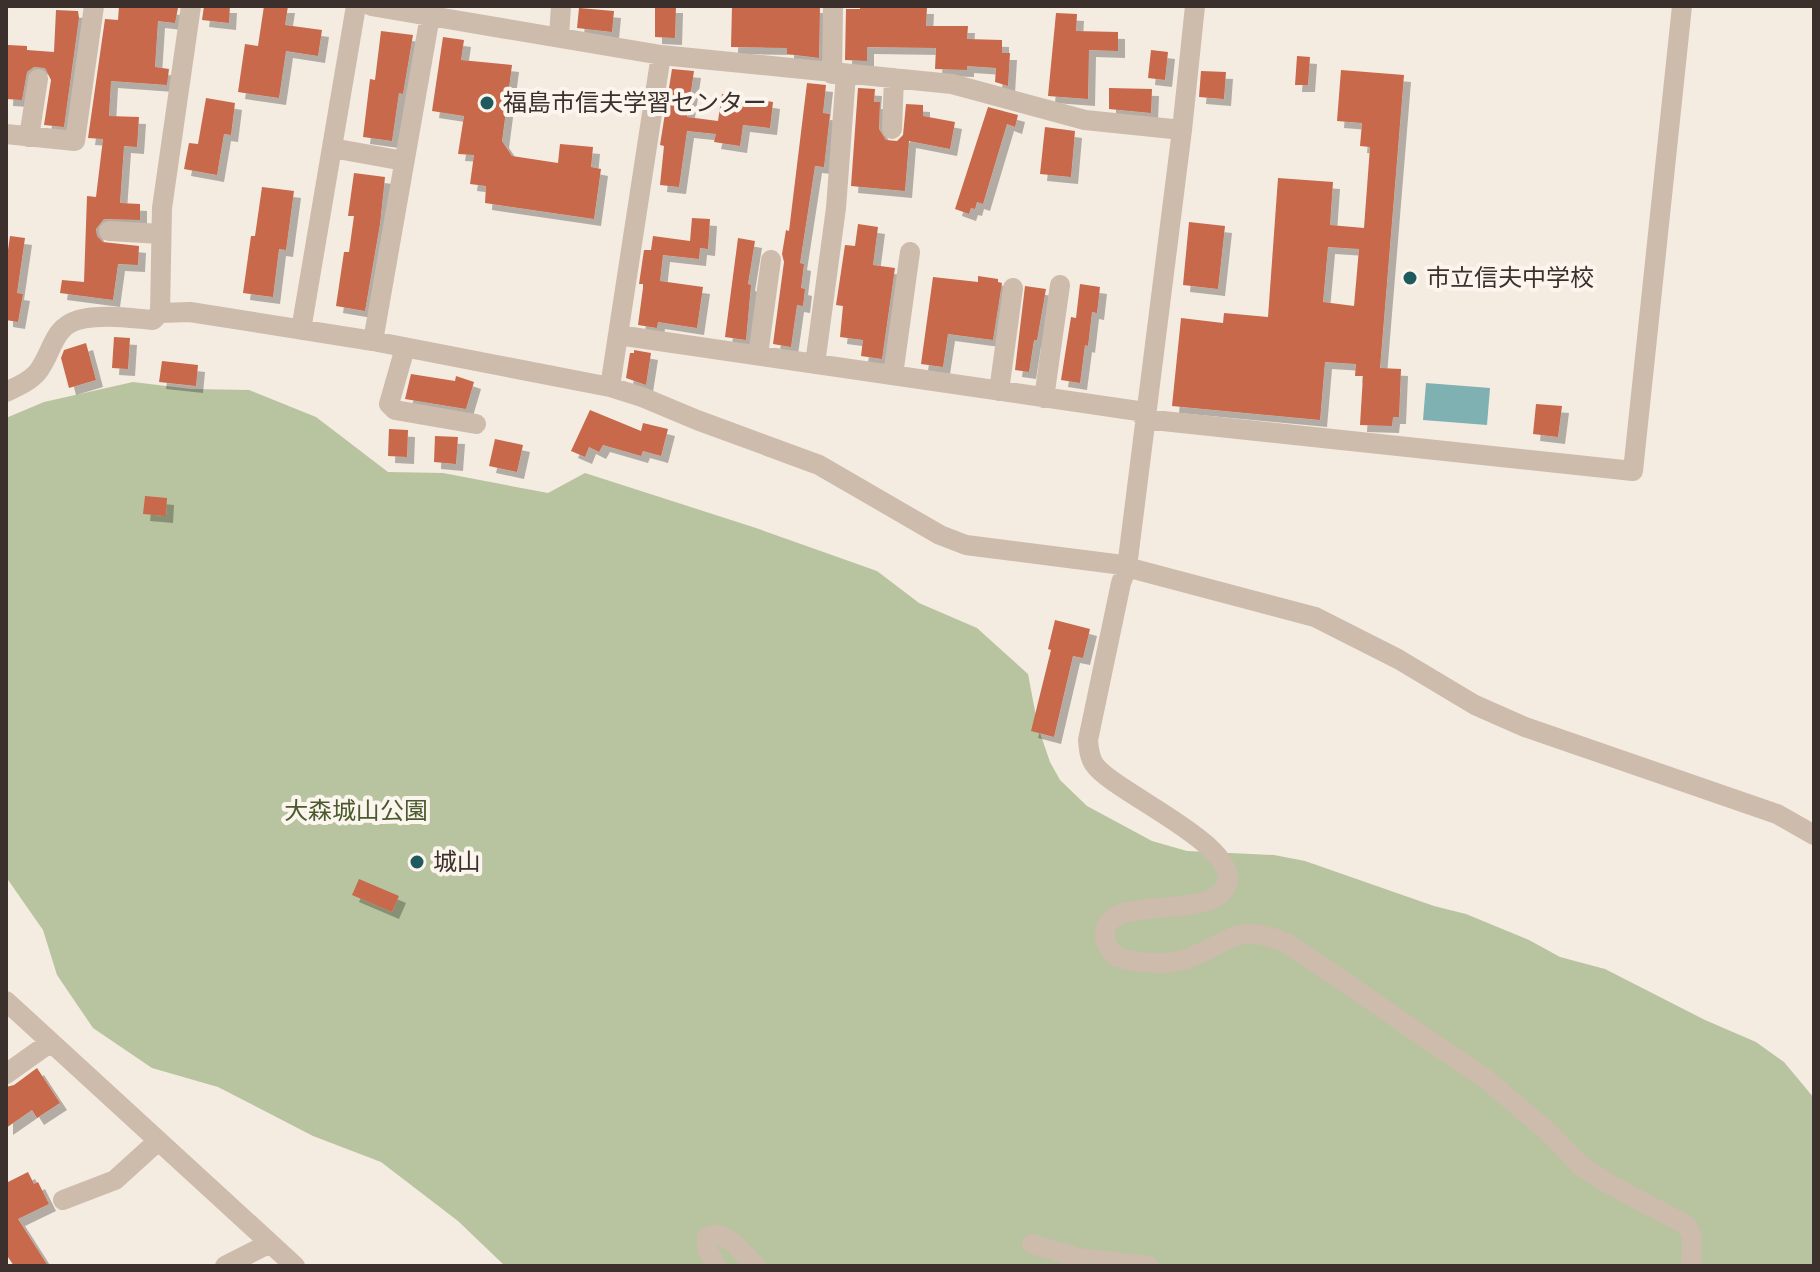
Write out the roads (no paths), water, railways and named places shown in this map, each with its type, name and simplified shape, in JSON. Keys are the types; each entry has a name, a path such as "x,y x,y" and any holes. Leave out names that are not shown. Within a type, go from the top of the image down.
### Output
{"street":[{"path":"6,134 75,141 94,6"},
{"path":"160,313 162,208 191,6"},
{"path":"301,330 356,6"},
{"path":"371,6 430,16 475,14 559,36 661,55 975,89 1085,120 1182,130"},
{"path":"559,36 561,6"},
{"path":"815,364 836,208 839,74 833,6"},
{"path":"1195,6 1127,567 1091,723 1089,754 1095,766 1114,783 1201,839 1218,855 1227,871 1228,880 1224,890 1213,898 1174,907 1122,913 1109,920 1105,931 1106,942 1117,957 1134,961 1185,959 1235,935 1265,933 1287,943 1486,1079 1546,1130 1580,1165 1686,1225 1692,1236 1691,1266"},
{"path":"618,335 999,391 1145,416 1633,471 1682,6"},
{"path":"373,341 430,16"},
{"path":"610,387 661,55"},
{"path":"892,129 894,78"},
{"path":"29,137 38,79"},
{"path":"332,148 404,161"},
{"path":"109,231 161,234"},
{"path":"893,375 910,252"},
{"path":"758,355 771,260"},
{"path":"1044,398 1060,285"},
{"path":"999,391 1013,288"},
{"path":"6,392 29,380 41,368 49,347 60,331 75,321 99,317 153,320 160,313 190,312 373,341 610,387 819,465 940,535 966,545 1127,567 1315,617 1398,659 1475,705 1525,727 1777,814 1814,835"},
{"path":"405,348 389,404 395,410 476,424"},
{"path":"7,1005 295,1266"},
{"path":"6,1074 51,1042"},
{"path":"63,1200 115,1180 158,1141"},
{"path":"716,1266 706,1243 707,1237 713,1234 725,1236 756,1266"},
{"path":"225,1266 270,1243"},
{"path":"1032,1244 1078,1258 1149,1266"}],"water":[{"path":"1426,383 1490,388 1487,425 1423,420"}],"place":[{"name":"福島市信夫学習センター","path":"487,103"},
{"name":"市立信夫中学校","path":"1410,278"},
{"name":"城山","path":"417,862"}],"park label":[{"name":"大森城山公園","path":"356,811"}]}
